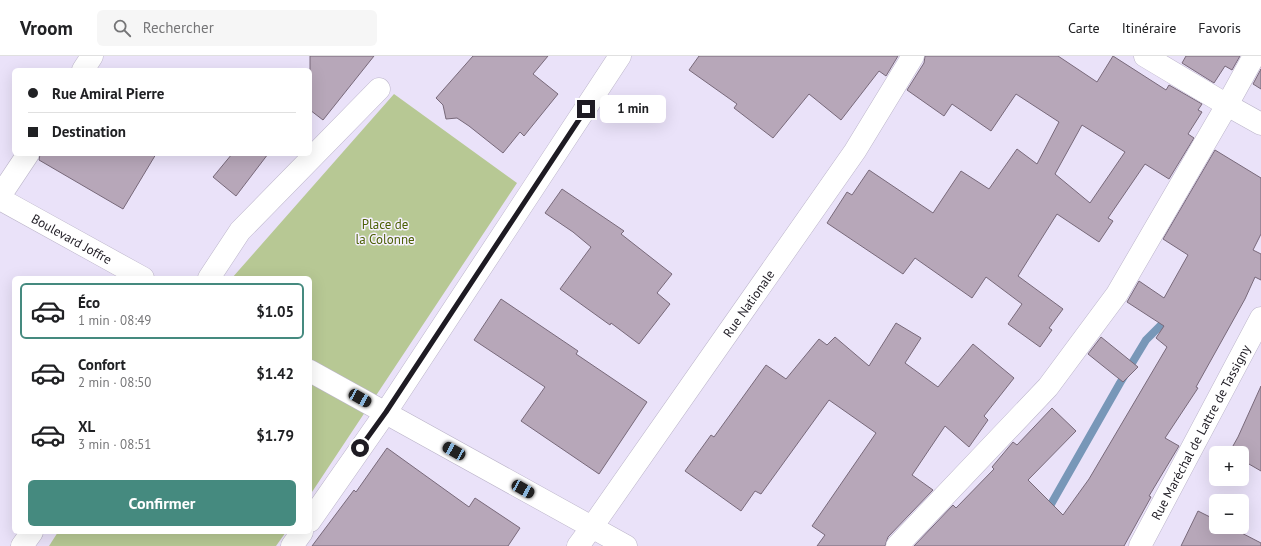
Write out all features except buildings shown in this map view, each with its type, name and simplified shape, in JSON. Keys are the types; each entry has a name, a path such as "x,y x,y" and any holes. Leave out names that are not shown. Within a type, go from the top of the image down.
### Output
{"street":[{"path":"84,68 92,56"},
{"path":"312,518 386,412 620,56"},
{"name":"Rue Nationale","path":"578,546 855,151 913,56"},
{"path":"1145,56 1261,124"},
{"path":"897,546 1048,387 1117,294 1254,56"},
{"path":"210,276 240,232 379,89"},
{"path":"0,197 27,156"},
{"name":"Boulevard Joffre","path":"0,197 139,276"},
{"name":"Rue Maréchal de Lattre de Tassigny","path":"1140,546 1258,332"},
{"path":"312,372 626,546"},
{"path":"22,546 31,534"},
{"path":"292,546 301,534"}],"green space":[{"name":"Place de la Colonne","path":"394,94 517,183 312,492 312,276 234,276"},
{"path":"57,534 285,534 276,546 49,546"}],"waterway":[{"path":"1046,513 1146,340 1169,317"}],"route":[{"path":"360,448 386,412 586,109"}]}
